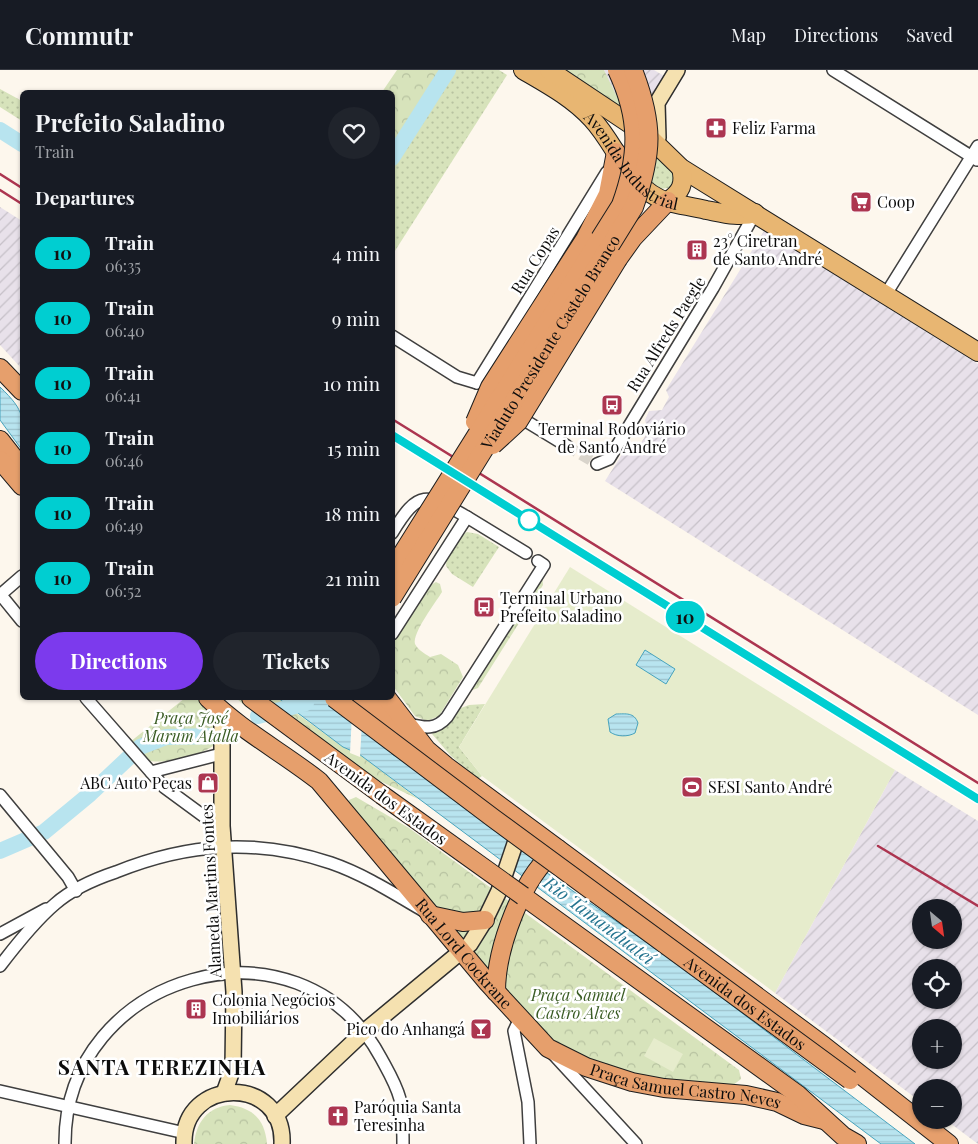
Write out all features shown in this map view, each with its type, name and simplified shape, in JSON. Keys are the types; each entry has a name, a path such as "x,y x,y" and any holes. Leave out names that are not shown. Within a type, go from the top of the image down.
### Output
{"highway":[{"name":"Viaduto Presidente Castelo Branco","path":"395,593 470,457 621,205 634,162 636,141 633,117 616,70"},
{"name":"Viaduto Presidente Castelo Branco","path":"395,566 470,457 634,207 647,165 650,142 647,116 633,70"},
{"path":"470,457 478,413 490,387 585,239 608,194 616,152"},
{"path":"470,457 518,422 618,259 633,238 668,201"},
{"path":"0,368 20,389"},
{"path":"0,380 20,399"},
{"path":"0,440 20,465"},
{"path":"0,460 20,484"},
{"name":"Avenida dos Estados","path":"254,700 410,816 797,1094 824,1120 850,1141"},
{"name":"Avenida dos Estados","path":"337,700 493,818 850,1080 898,1106"},
{"path":"364,700 394,726 427,750"},
{"name":"Avenida dos Estados","path":"389,700 409,724 427,750 824,1046 898,1106 949,1144"},
{"name":"Rua Lord Cockrane","path":"224,702 251,734 294,761 325,788 496,992 548,1048"},
{"path":"496,992 499,961 520,900 544,861 558,849"},
{"path":"430,914 463,922 485,920"},
{"name":"Praça Samuel Castro Neves","path":"548,1048 586,1067 632,1082 664,1088 746,1095 777,1102 804,1115 824,1120"}],"main road":[{"name":"Avenida Industrial","path":"523,70 586,112 642,187 668,201 729,213 748,215 755,213"},
{"name":"Avenida Industrial","path":"549,70 663,148 682,168 978,352"},
{"path":"663,148 656,130 657,104 677,70"},
{"path":"616,152 624,135 638,130"},
{"path":"668,201 680,191 683,185 682,168"},
{"name":"Alameda Martins Fontes","path":"224,702 221,754 222,826 233,973 233,1068 224,1093"},
{"path":"276,1116 365,1031 462,952 485,920 501,886 522,822"},
{"path":"233,1068 250,1095"},
{"path":"184,1138 189,1120 197,1108 211,1097 224,1093 250,1095 265,1103 276,1116 281,1128 282,1144"}],"street":[{"path":"833,70 975,159"},
{"path":"886,294 975,159 978,146"},
{"name":"Rua Copas","path":"477,383 600,186 616,152"},
{"name":"Rua Alfreds Paegle","path":"597,464 609,459 713,288 755,213"},
{"path":"395,338 457,377 477,383 484,395 566,446"},
{"path":"395,528 409,507 424,499 438,500 526,553"},
{"path":"395,629 468,518"},
{"path":"409,724 430,728 439,725 447,717 544,565 538,561"},
{"path":"20,578 0,595 20,619"},
{"path":"88,700 133,754 164,787 213,823 222,826"},
{"path":"151,772 221,754"},
{"path":"0,795 68,877 76,890"},
{"path":"0,934 76,890 103,877 158,857 194,849 223,846 253,847 325,861 365,878 430,914"},
{"path":"0,966 56,903"},
{"path":"65,1144 69,1106 77,1081 90,1054 106,1033 128,1011 153,994 180,982 210,975 233,973 270,976 307,988 335,1004 365,1031 387,1069 398,1094 402,1116 403,1144"},
{"path":"520,1018 514,1030 528,1102 530,1144"},
{"name":"Rua Lord Cockrane","path":"548,1048 636,1144"},
{"path":"0,1091 69,1106 184,1138"}],"shaded area":[{"path":"604,70 654,70 664,76 653,93 619,103"},
{"path":"0,207 20,220 20,367 0,345"},
{"path":"764,231 978,364 978,715 605,481 628,445 641,443 648,432 645,420 649,411 662,410 669,397 666,390"},
{"path":"895,770 978,821 978,1144 958,1129 962,1129 962,1079 912,1079 912,1095 775,993"}],"green space":[{"path":"397,70 441,70 395,144 395,90 383,90"},
{"path":"452,70 499,70 507,75 395,251 395,163"},
{"path":"558,70 604,70 620,103 653,93 642,111 631,116"},
{"path":"0,89 20,100 20,120 0,107"},
{"path":"641,143 673,170 674,180 669,188 659,189 650,184"},
{"path":"467,532 478,534 499,547 473,587 452,574 446,566 453,547"},
{"name":"SESI Santo André","path":"570,567 895,770 775,993 482,776 459,747"},
{"path":"542,575 543,585 478,688 470,691"},
{"path":"436,582 440,584 442,592 421,625 415,639 415,644 419,650 430,657 441,654 458,665 463,677 439,716 427,721 415,716 395,689 395,637 429,586"},
{"name":"Praça José Marum Atalla","path":"182,700 202,700 215,714 217,743 194,755 173,760 147,760 130,742"},
{"path":"238,700 280,700 343,747 359,754 418,799 300,742 256,714"},
{"path":"485,704 459,747 482,776 478,779 451,756 432,734 461,708 469,705"},
{"name":"Praça Samuel Castro Alves","path":"356,797 409,828 739,1070 741,1079 728,1089 663,1083 602,1068 548,1038 495,982 348,802"},
{"path":"654,1038 683,1054 673,1072 644,1056"},
{"path":"230,1105 246,1109 257,1117 264,1129 267,1144 194,1144 197,1129 209,1112 222,1106"}],"water":[{"path":"0,387 19,409 20,447 0,420"},
{"path":"645,650 675,669 666,684 636,665"},
{"name":"Rio Tamanduateí","path":"281,700 328,700 372,732 393,755 424,769 524,848 540,868 676,963 915,1144 881,1144 359,754 343,747"},
{"path":"616,714 629,714 636,719 638,723 635,733 622,736 610,732 608,719"}],"pier":[{"path":"352,714 362,722 360,757 350,753"}],"waterway":[{"path":"395,153 448,70"},
{"path":"0,130 20,143"},
{"path":"258,716 306,703"},
{"path":"0,851 44,832 90,794 140,747 166,737 217,736"}],"tunnel":[{"path":"567,446 597,464"}],"railway":[{"path":"0,174 20,187"},
{"path":"0,190 20,203"},
{"path":"395,421 978,783"},
{"path":"395,437 978,799"},
{"path":"878,846 978,906"}],"train":[{"name":"10","path":"395,437 978,799"}],"place":[{"name":"Feliz Farma","path":"716,128"},
{"name":"Coop","path":"861,202"},
{"name":"23° Ciretran de Santo André","path":"697,250"},
{"name":"Terminal Rodoviário de Santo André","path":"612,405"},
{"name":"Terminal Urbano Prefeito Saladino","path":"484,607"},
{"name":"ABC Auto Peças","path":"208,783"},
{"name":"SESI Santo André","path":"692,787"},
{"name":"Colonia Negócios Imobiliários","path":"196,1009"},
{"name":"Pico do Anhangá","path":"481,1029"},
{"name":"Paróquia Santa Teresinha","path":"338,1116"}],"district":[{"name":"SANTA TEREZINHA","path":"162,1068"}]}
